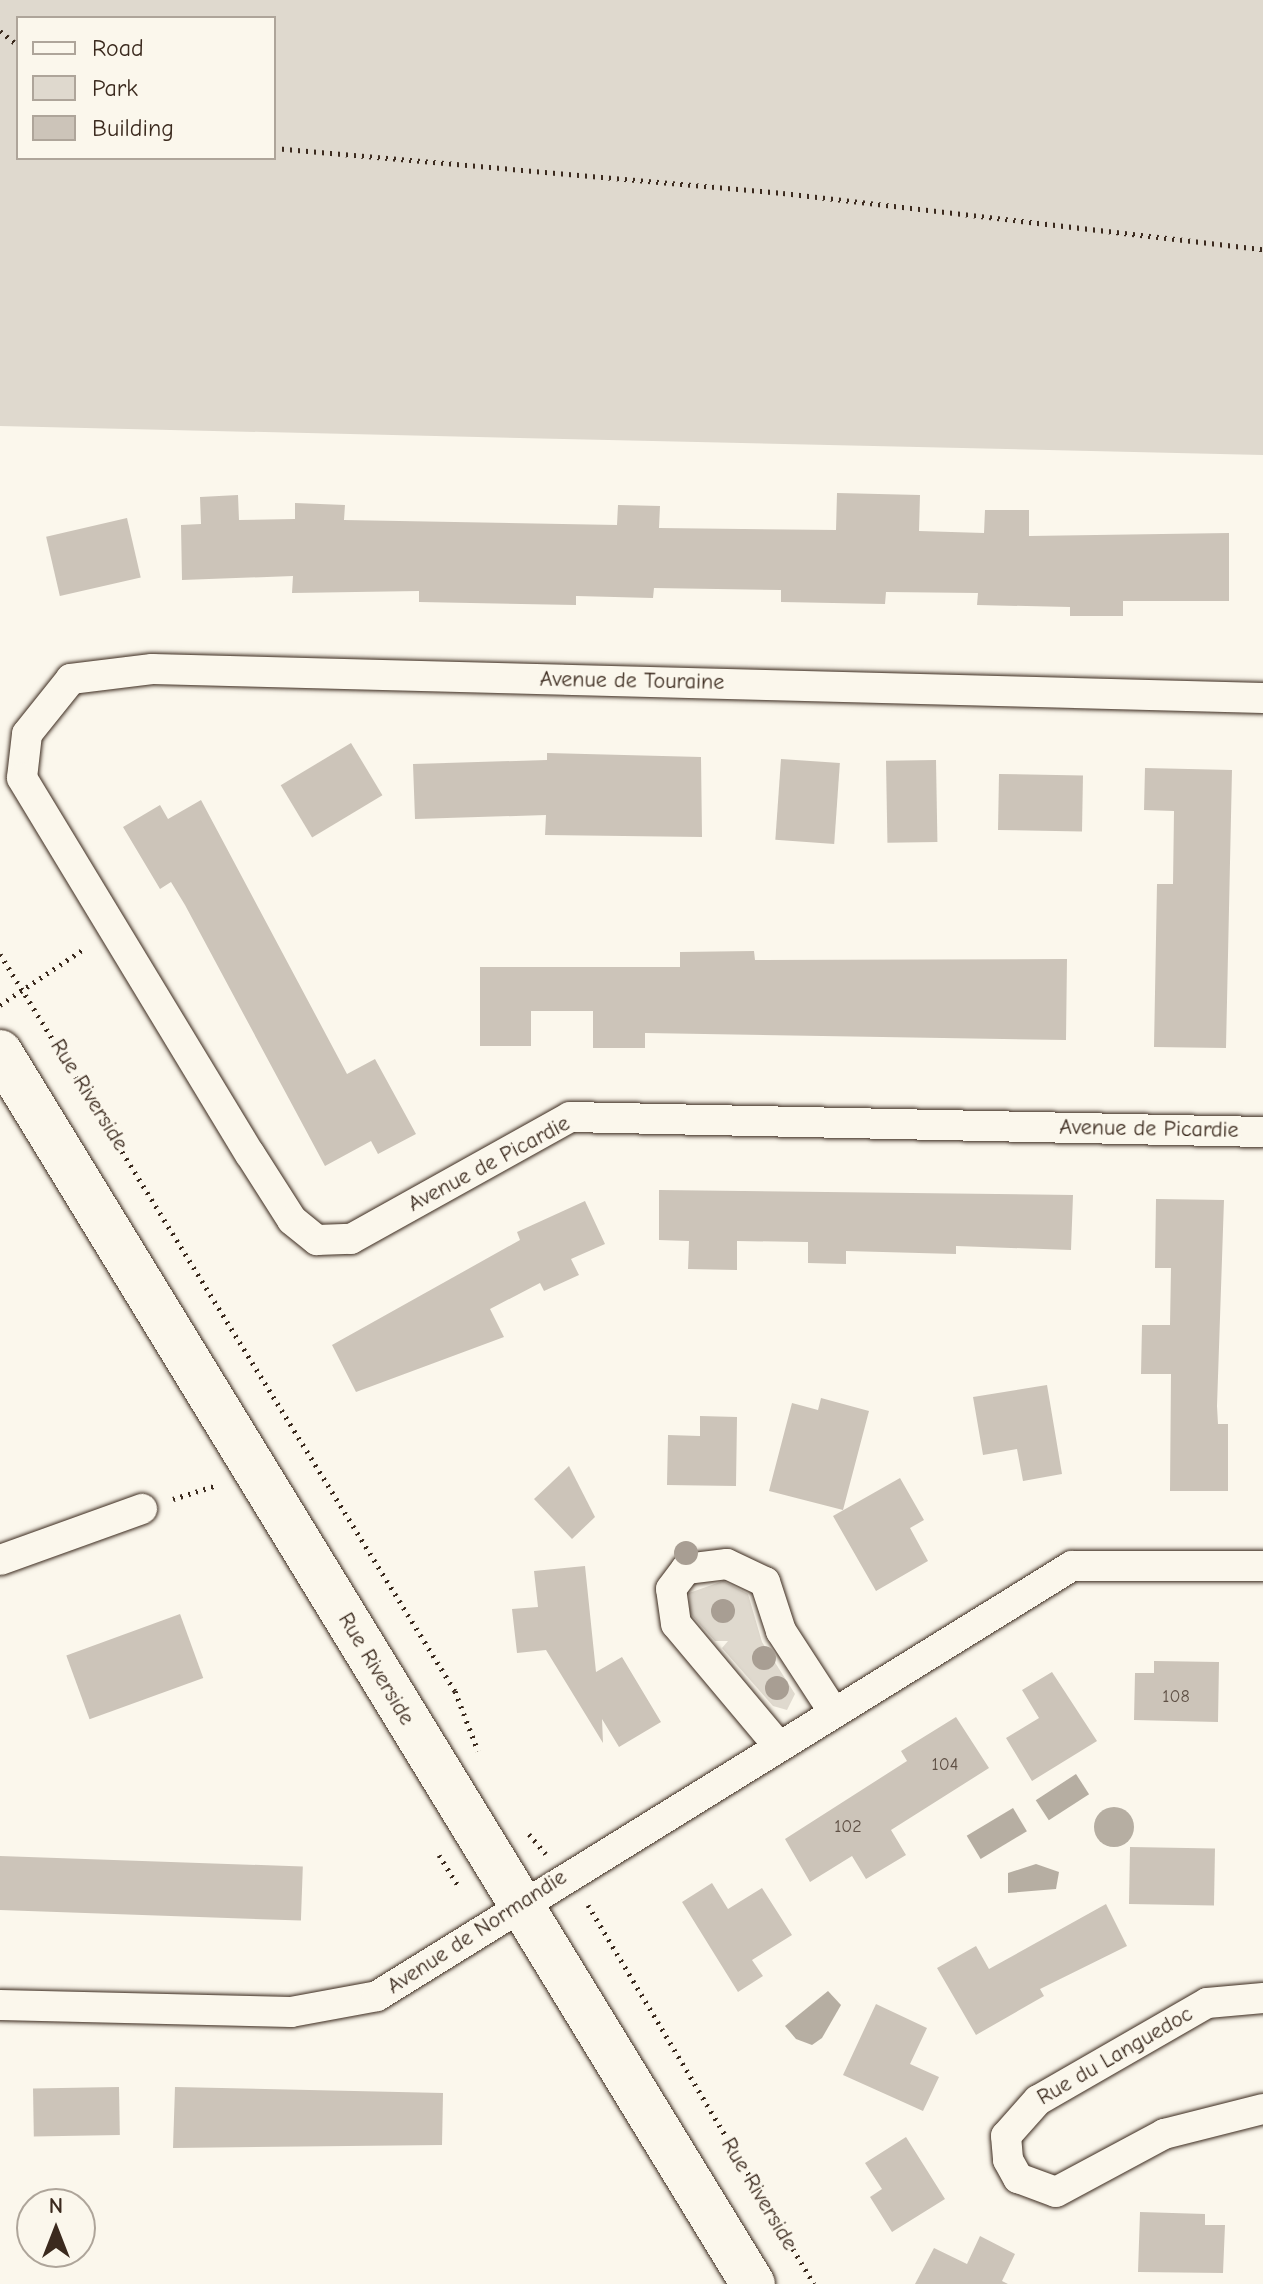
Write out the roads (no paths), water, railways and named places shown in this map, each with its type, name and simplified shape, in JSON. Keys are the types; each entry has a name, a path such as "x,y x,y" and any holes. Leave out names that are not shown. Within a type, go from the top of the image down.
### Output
{"street":[{"name":"Avenue de Touraine","path":"27,734 71,679 152,669 1263,698"},
{"name":"Avenue de Picardie","path":"27,734 22,778 110,933 292,1220 317,1240 351,1239 570,1117 1263,1132"},
{"name":"Rue Riverside","path":"0,1052 518,1908 753,2284"},
{"path":"0,1560 142,1509"},
{"path":"776,1743 676,1624 671,1589 686,1569 727,1564 765,1582 781,1631 833,1711"},
{"name":"Avenue de Normandie","path":"0,2005 334,2007 395,1988 776,1743 1072,1566 1263,1566"},
{"name":"Rue du Languedoc","path":"1263,1998 1207,2003 1038,2100 1006,2136 1008,2160 1035,2189 1056,2192 1164,2134 1263,2109"}]}
